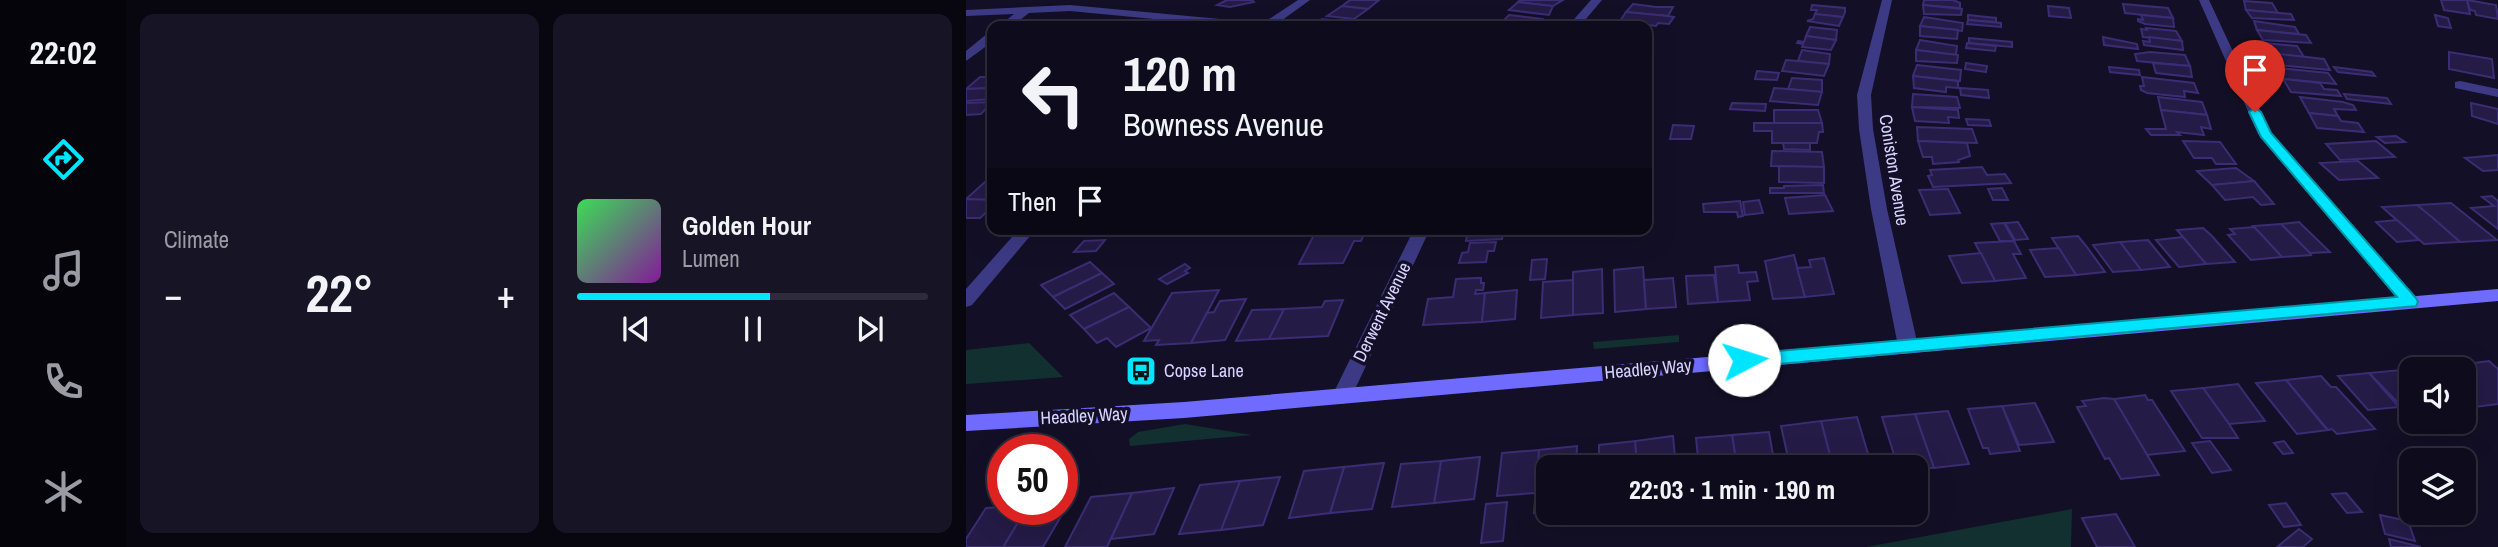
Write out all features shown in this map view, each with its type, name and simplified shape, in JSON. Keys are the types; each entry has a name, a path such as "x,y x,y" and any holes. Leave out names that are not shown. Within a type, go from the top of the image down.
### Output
{"main road":[{"name":"Headley Way","path":"966,422 1184,410 2498,295"}],"street":[{"path":"1274,21 1305,0"},
{"path":"1578,21 1597,0"},
{"name":"Coniston Avenue","path":"1887,0 1864,95 1866,129 1908,346"},
{"path":"2204,0 2265,134 2410,302"},
{"path":"966,13 1029,8 1125,11 1216,21"},
{"path":"1012,21 1029,8"},
{"path":"966,57 987,40"},
{"path":"2460,85 2498,93"},
{"path":"966,301 1023,235"},
{"name":"Derwent Avenue","path":"1342,396 1419,235"}],"green space":[{"path":"1679,335 1679,342 1594,349 1593,342"},
{"path":"1029,343 1063,377 966,384 966,350"},
{"path":"1185,424 1252,435 1130,446 1129,439 1138,432"},
{"path":"2072,509 2071,547 1866,547"}],"building":[{"path":"1227,0 1254,2 1230,7 1217,5"},
{"path":"1350,0 1379,0 1368,9 1342,6"},
{"path":"1563,0 1553,6 1518,2"},
{"path":"1924,0 1953,0 1960,3 1960,8 1923,5"},
{"path":"2441,0 2467,0 2470,14 2444,10"},
{"path":"2467,0 2496,5 2498,19 2476,15 2475,11 2470,10"},
{"path":"2244,1 2272,3 2278,13 2246,10"},
{"path":"1518,2 1553,6 1549,15 1509,10"},
{"path":"1633,4 1673,7 1668,16 1626,12"},
{"path":"2123,4 2168,8 2173,18 2125,13"},
{"path":"1812,5 1845,8 1845,12 1843,17 1815,14 1817,10 1811,10"},
{"path":"1923,5 1962,9 1961,15 1924,14"},
{"path":"1342,6 1368,9 1354,19 1327,16"},
{"path":"2048,6 2069,8 2071,18 2049,16"},
{"path":"2246,10 2291,14 2294,20 2252,18"},
{"path":"1626,12 1674,17 1669,24 1658,23 1656,26 1652,25 1652,21 1620,21"},
{"path":"1815,14 1843,17 1839,26 1807,21 1813,19"},
{"path":"1509,15 1542,19 1540,21 1503,21"},
{"path":"1968,15 1996,18 1996,22 1968,20"},
{"path":"2141,15 2173,18 2174,27 2145,24 2138,21 2143,20"},
{"path":"2435,15 2448,18 2451,28 2438,26"},
{"path":"1924,17 1963,23 1962,31 1920,26"},
{"path":"1968,20 2001,23 2001,27 1967,24"},
{"path":"2254,21 2295,27 2299,34 2257,30"},
{"path":"1920,26 1958,30 1957,39 1920,36"},
{"path":"1810,27 1837,30 1836,40 1806,36"},
{"path":"2146,28 2176,31 2182,41 2143,37 2141,29 2147,30"},
{"path":"2257,30 2306,35 2311,43 2263,40"},
{"path":"1806,36 1836,40 1831,50 1802,47 1803,44 1797,43 1804,42"},
{"path":"2103,37 2137,44 2138,49 2104,45"},
{"path":"2149,37 2182,41 2183,50 2144,45 2143,41 2150,42"},
{"path":"1969,38 2012,42 2012,47 1969,43"},
{"path":"1920,40 1957,46 1956,55 1916,50"},
{"path":"1967,43 1996,46 1995,51 1966,48"},
{"path":"2265,43 2297,46 2304,57 2269,53"},
{"path":"1802,50 1830,54 1829,64 1798,61"},
{"path":"1916,50 1958,55 1957,63 1916,61"},
{"path":"2150,52 2185,55 2190,66 2137,61 2135,54"},
{"path":"2449,52 2492,59 2494,78 2449,69"},
{"path":"2269,53 2324,59 2330,70 2277,65"},
{"path":"1786,60 1829,64 1824,76 1782,71"},
{"path":"1966,63 1987,66 1986,72 1965,69"},
{"path":"2153,63 2190,66 2192,77 2156,73"},
{"path":"1917,65 1961,70 1960,81 1913,76"},
{"path":"2109,67 2139,70 2140,75 2110,72"},
{"path":"2334,67 2372,72 2375,76 2338,72"},
{"path":"2279,68 2328,73 2336,84 2283,79"},
{"path":"1757,71 1779,73 1777,80 1755,79"},
{"path":"1913,76 1958,81 1958,88 1946,87 1946,92 1914,88"},
{"path":"980,77 987,77 987,88 966,89"},
{"path":"2142,77 2194,83 2198,93 2184,91 2185,97 2147,93 2141,90 2140,86 2144,86"},
{"path":"1792,78 1822,80 1822,92 1788,89"},
{"path":"2283,79 2320,83 2324,89 2337,90 2341,96 2291,92"},
{"path":"987,88 987,99 966,101 966,89"},
{"path":"1774,88 1822,92 1818,105 1770,101"},
{"path":"1960,88 1988,90 1989,98 1961,95"},
{"path":"1913,94 1957,97 1960,108 1912,107"},
{"path":"2344,94 2387,98 2391,104 2347,99"},
{"path":"2158,97 2202,102 2207,115 2161,110"},
{"path":"2300,97 2343,102 2353,105 2356,110 2334,109 2338,116 2309,113"},
{"path":"987,102 987,107 981,114 966,115 966,103"},
{"path":"1732,103 1766,104 1765,111 1730,109"},
{"path":"2471,103 2498,109 2498,124 2472,116"},
{"path":"1912,107 1958,110 1959,118 1948,117 1949,123 1915,121"},
{"path":"1774,110 1818,110 1822,123 1774,123"},
{"path":"2161,110 2207,115 2211,129 2201,127 2204,135 2177,132 2180,135 2151,135 2146,129 2166,129"},
{"path":"2309,113 2338,116 2341,121 2358,123 2364,132 2317,128"},
{"path":"1966,119 1989,120 1991,126 1968,125"},
{"path":"1754,123 1822,123 1823,132 1819,132 1817,143 1772,143 1772,131 1754,131"},
{"path":"1673,125 1694,126 1691,139 1670,139"},
{"path":"1917,127 1972,129 1977,143 1918,141"},
{"path":"2396,136 2405,142 2385,143 2377,137"},
{"path":"1918,141 1967,143 1970,156 1958,160 1959,162 1933,164 1932,157 1923,157"},
{"path":"2183,141 2220,142 2236,164 2216,164 2212,158 2194,158"},
{"path":"2376,141 2395,157 2340,160 2326,144"},
{"path":"1783,143 1810,143 1810,150 1784,149"},
{"path":"1772,151 1822,152 1824,167 1771,166"},
{"path":"2498,155 2498,170 2483,171 2465,158"},
{"path":"2358,161 2378,178 2339,180 2320,163"},
{"path":"1779,166 1824,167 1824,183 1779,182"},
{"path":"1982,167 1987,175 2005,174 2011,183 1933,187 1928,176 1932,175 1930,170"},
{"path":"2236,168 2254,181 2212,185 2197,171"},
{"path":"2254,181 2274,204 2261,205 2253,197 2225,200 2212,185"},
{"path":"985,182 987,182 987,200 966,199"},
{"path":"1823,185 1824,193 1770,193 1770,188"},
{"path":"2002,188 2008,200 1993,200 1988,189"},
{"path":"1948,189 1960,213 1930,215 1919,190"},
{"path":"1825,195 1833,211 1789,214 1785,198"},
{"path":"2492,196 2498,201 2498,229 2471,208 2494,206 2482,197"},
{"path":"966,199 987,200 987,212 980,218 966,218"},
{"path":"1759,200 1763,213 1745,215 1743,202"},
{"path":"1740,201 1743,216 1738,217 1737,212 1704,212 1703,204"},
{"path":"2451,203 2497,240 2460,242 2417,205"},
{"path":"2417,205 2460,242 2424,244 2382,207"},
{"path":"2397,220 2419,240 2397,242 2376,222"},
{"path":"2018,222 2028,239 2015,240 2005,223"},
{"path":"2299,222 2330,252 2310,253 2281,224"},
{"path":"2004,223 2014,241 2000,241 1991,224"},
{"path":"2281,224 2311,255 2282,257 2253,226"},
{"path":"2254,227 2282,257 2251,260 2228,235 2235,234 2230,229"},
{"path":"2203,228 2235,262 2206,264 2177,230"},
{"path":"1314,235 1364,235 1361,241 1354,241 1343,263 1299,264"},
{"path":"1467,235 1503,235 1502,239 1466,241"},
{"path":"2078,236 2105,272 2076,275 2052,238"},
{"path":"2183,237 2206,264 2179,267 2156,240"},
{"path":"1105,240 1096,251 1074,252 1084,241"},
{"path":"2148,240 2170,267 2141,270 2120,242"},
{"path":"2014,241 2021,254 2013,254 2026,278 1995,281 1975,243"},
{"path":"1496,242 1494,251 1488,251 1486,262 1459,263 1462,253 1468,252 1470,243"},
{"path":"2120,242 2141,270 2113,272 2093,245"},
{"path":"2059,248 2076,275 2045,277 2030,250"},
{"path":"1981,253 1995,281 1962,283 1949,256"},
{"path":"1794,255 1805,297 1773,299 1765,261"},
{"path":"1824,258 1834,294 1805,297 1797,268 1811,267 1809,260"},
{"path":"1547,259 1545,279 1530,280 1532,260"},
{"path":"1090,262 1102,273 1053,297 1041,285"},
{"path":"1185,264 1190,268 1185,271 1188,273 1167,284 1159,279"},
{"path":"1738,265 1739,273 1756,272 1758,281 1747,282 1750,300 1718,302 1715,267"},
{"path":"1643,267 1646,309 1615,312 1614,270"},
{"path":"1602,269 1603,313 1573,315 1573,272"},
{"path":"1102,273 1114,284 1065,309 1053,297"},
{"path":"1714,275 1718,302 1688,304 1686,276"},
{"path":"1481,278 1481,283 1484,283 1483,290 1476,290 1475,294 1485,293 1482,322 1423,325 1428,299 1453,297 1456,279"},
{"path":"1673,278 1676,307 1646,309 1644,280"},
{"path":"1573,280 1573,315 1541,318 1543,282"},
{"path":"1219,290 1191,343 1156,345 1159,340 1144,341 1172,293"},
{"path":"1517,290 1515,319 1482,322 1485,293"},
{"path":"1114,293 1129,307 1084,329 1070,315"},
{"path":"1246,299 1225,340 1191,343 1207,313 1214,312 1220,301"},
{"path":"1343,300 1328,336 1269,339 1284,309 1322,307 1325,301"},
{"path":"1129,307 1151,328 1116,347 1107,338 1097,343 1084,329"},
{"path":"1284,309 1269,339 1236,341 1252,310"},
{"path":"2489,361 2498,369 2498,404 2476,407 2476,363"},
{"path":"2399,370 2399,404 2369,373"},
{"path":"2369,373 2399,407 2368,410 2338,376"},
{"path":"2321,376 2331,387 2336,387 2375,429 2337,434 2332,429 2328,430 2286,380"},
{"path":"2286,380 2328,430 2297,434 2256,383"},
{"path":"2238,384 2265,421 2229,424 2203,388"},
{"path":"2203,388 2238,438 2202,438 2171,391"},
{"path":"2145,395 2148,400 2152,400 2185,451 2147,455 2114,399"},
{"path":"2114,399 2159,475 2121,479 2109,458 2105,459 2077,407 2086,406 2082,401"},
{"path":"2035,403 2054,442 2019,445 2002,406"},
{"path":"2002,406 2020,451 1990,454 1988,448 1983,448 1968,409"},
{"path":"1948,411 1969,464 1934,468 1915,414"},
{"path":"1915,414 1934,468 1928,468 1928,455 1894,455 1882,417"},
{"path":"1857,417 1868,455 1830,455 1821,421"},
{"path":"1821,421 1830,455 1787,455 1781,426"},
{"path":"1769,432 1773,455 1735,455 1732,435"},
{"path":"1732,435 1735,455 1698,455 1696,438"},
{"path":"1673,436 1675,455 1636,455 1635,441"},
{"path":"1635,441 1636,455 1599,455 1599,445"},
{"path":"2210,441 2231,470 2212,473 2192,443"},
{"path":"2284,441 2293,453 2283,454 2274,443"},
{"path":"1577,446 1577,455 1539,455 1539,450"},
{"path":"1539,450 1539,455 1536,455 1535,493 1497,496 1502,453"},
{"path":"1480,457 1474,499 1434,503 1441,461"},
{"path":"1441,461 1434,503 1392,507 1401,464"},
{"path":"1384,463 1372,509 1330,513 1344,467"},
{"path":"1344,467 1330,513 1289,518 1304,471"},
{"path":"1280,477 1263,525 1221,530 1240,481"},
{"path":"1240,481 1221,530 1179,534 1200,485"},
{"path":"1174,488 1154,534 1111,539 1132,493"},
{"path":"1132,493 1107,547 1065,547 1078,525 1091,497"},
{"path":"2346,493 2362,512 2347,513 2332,494"},
{"path":"1507,502 1503,541 1481,543 1486,504"},
{"path":"2286,503 2301,525 2284,527 2269,505"},
{"path":"986,508 987,525 1016,525 1003,547 966,547 966,539"},
{"path":"2116,514 2135,547 2097,547 2082,518"},
{"path":"2380,515 2399,519 2399,525 2409,525 2415,541 2385,534"},
{"path":"1016,525 1056,525 1043,547 1003,547"},
{"path":"2299,529 2312,539 2303,547 2277,547"},
{"path":"2389,539 2421,547 2391,547"}],"place":[{"name":"Copse Lane","path":"1141,371"}],"route":[{"path":"1744,360 2410,302 2265,134 2255,112"}]}
